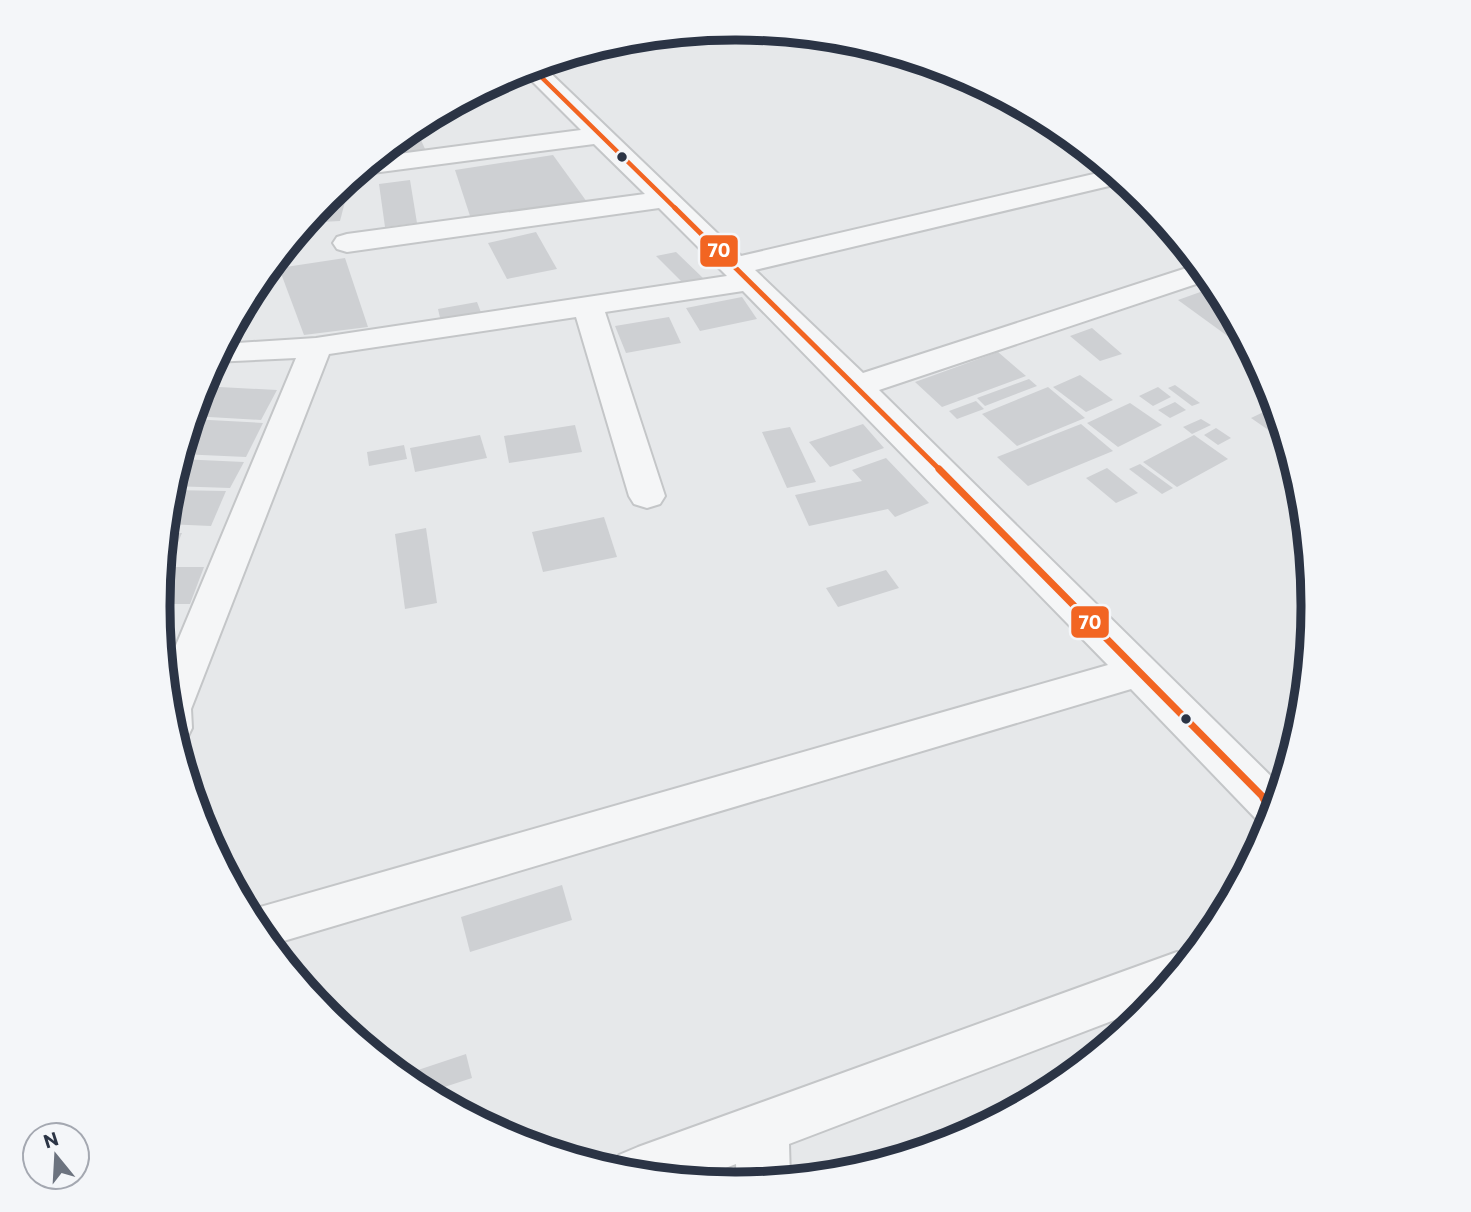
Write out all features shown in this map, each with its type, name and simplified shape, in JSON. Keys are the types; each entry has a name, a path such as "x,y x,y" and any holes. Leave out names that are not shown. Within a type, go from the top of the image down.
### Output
{"street":[{"path":"540,75 857,386 1266,800"},
{"path":"383,164 601,135"},
{"path":"230,353 316,347 588,306 742,273 1107,179"},
{"path":"347,243 666,198"},
{"path":"857,386 1193,275"},
{"path":"588,306 647,496"},
{"path":"178,696 316,347"},
{"path":"268,924 1137,672"},
{"path":"658,1166 1147,994"},
{"path":"762,1128 763,1171"}],"building":[{"path":"421,140 425,149 397,154 397,153 413,141"},
{"path":"553,155 587,202 471,219 455,170"},
{"path":"410,180 417,223 385,227 379,184"},
{"path":"347,195 340,221 321,222 335,206"},
{"path":"536,232 557,269 507,279 488,243"},
{"path":"676,252 704,279 685,285 656,256"},
{"path":"345,258 368,327 304,335 280,271 283,267"},
{"path":"1205,290 1234,340 1233,340 1178,300"},
{"path":"742,297 757,319 700,331 686,308"},
{"path":"477,302 482,315 441,322 438,309"},
{"path":"669,317 681,343 626,353 615,326"},
{"path":"1092,328 1122,354 1100,361 1070,336"},
{"path":"998,352 1026,376 942,407 915,382"},
{"path":"1080,375 1113,400 1086,412 1053,387"},
{"path":"1029,379 1037,386 985,406 977,398"},
{"path":"1175,385 1200,403 1192,406 1168,388"},
{"path":"214,387 277,390 261,420 203,417"},
{"path":"1048,387 1085,418 1017,446 982,414"},
{"path":"1158,387 1171,397 1153,406 1139,396"},
{"path":"976,401 984,409 957,419 949,411"},
{"path":"1175,402 1186,410 1170,418 1158,410"},
{"path":"1130,403 1162,425 1118,447 1087,423"},
{"path":"1266,411 1274,434 1251,418"},
{"path":"1201,419 1211,425 1192,434 1183,427"},
{"path":"202,420 263,423 246,457 191,454"},
{"path":"863,424 884,448 830,467 809,442"},
{"path":"1081,424 1113,451 1028,486 997,457"},
{"path":"575,425 582,452 509,463 504,436"},
{"path":"790,427 816,482 787,488 762,432"},
{"path":"1216,428 1231,438 1218,445 1204,435"},
{"path":"480,435 487,458 415,472 410,448"},
{"path":"1194,435 1228,459 1177,487 1143,462"},
{"path":"404,445 407,459 369,466 367,452"},
{"path":"886,458 929,503 895,517 888,509 809,526 795,495 862,481 852,470"},
{"path":"189,459 244,462 230,488 183,486"},
{"path":"1140,464 1173,488 1162,494 1129,469"},
{"path":"1107,468 1138,493 1116,503 1086,478"},
{"path":"182,490 226,491 211,526 176,524"},
{"path":"604,517 617,557 543,572 532,532"},
{"path":"426,528 437,603 405,609 395,534"},
{"path":"175,533 182,533 172,555"},
{"path":"171,567 204,567 190,604 170,604"},
{"path":"886,570 899,588 838,607 826,588"},
{"path":"562,885 572,920 470,952 461,917"},
{"path":"466,1054 472,1078 441,1088 415,1071"}],"transit line":[{"name":"70","path":"540,75 857,386 1266,800"}]}
